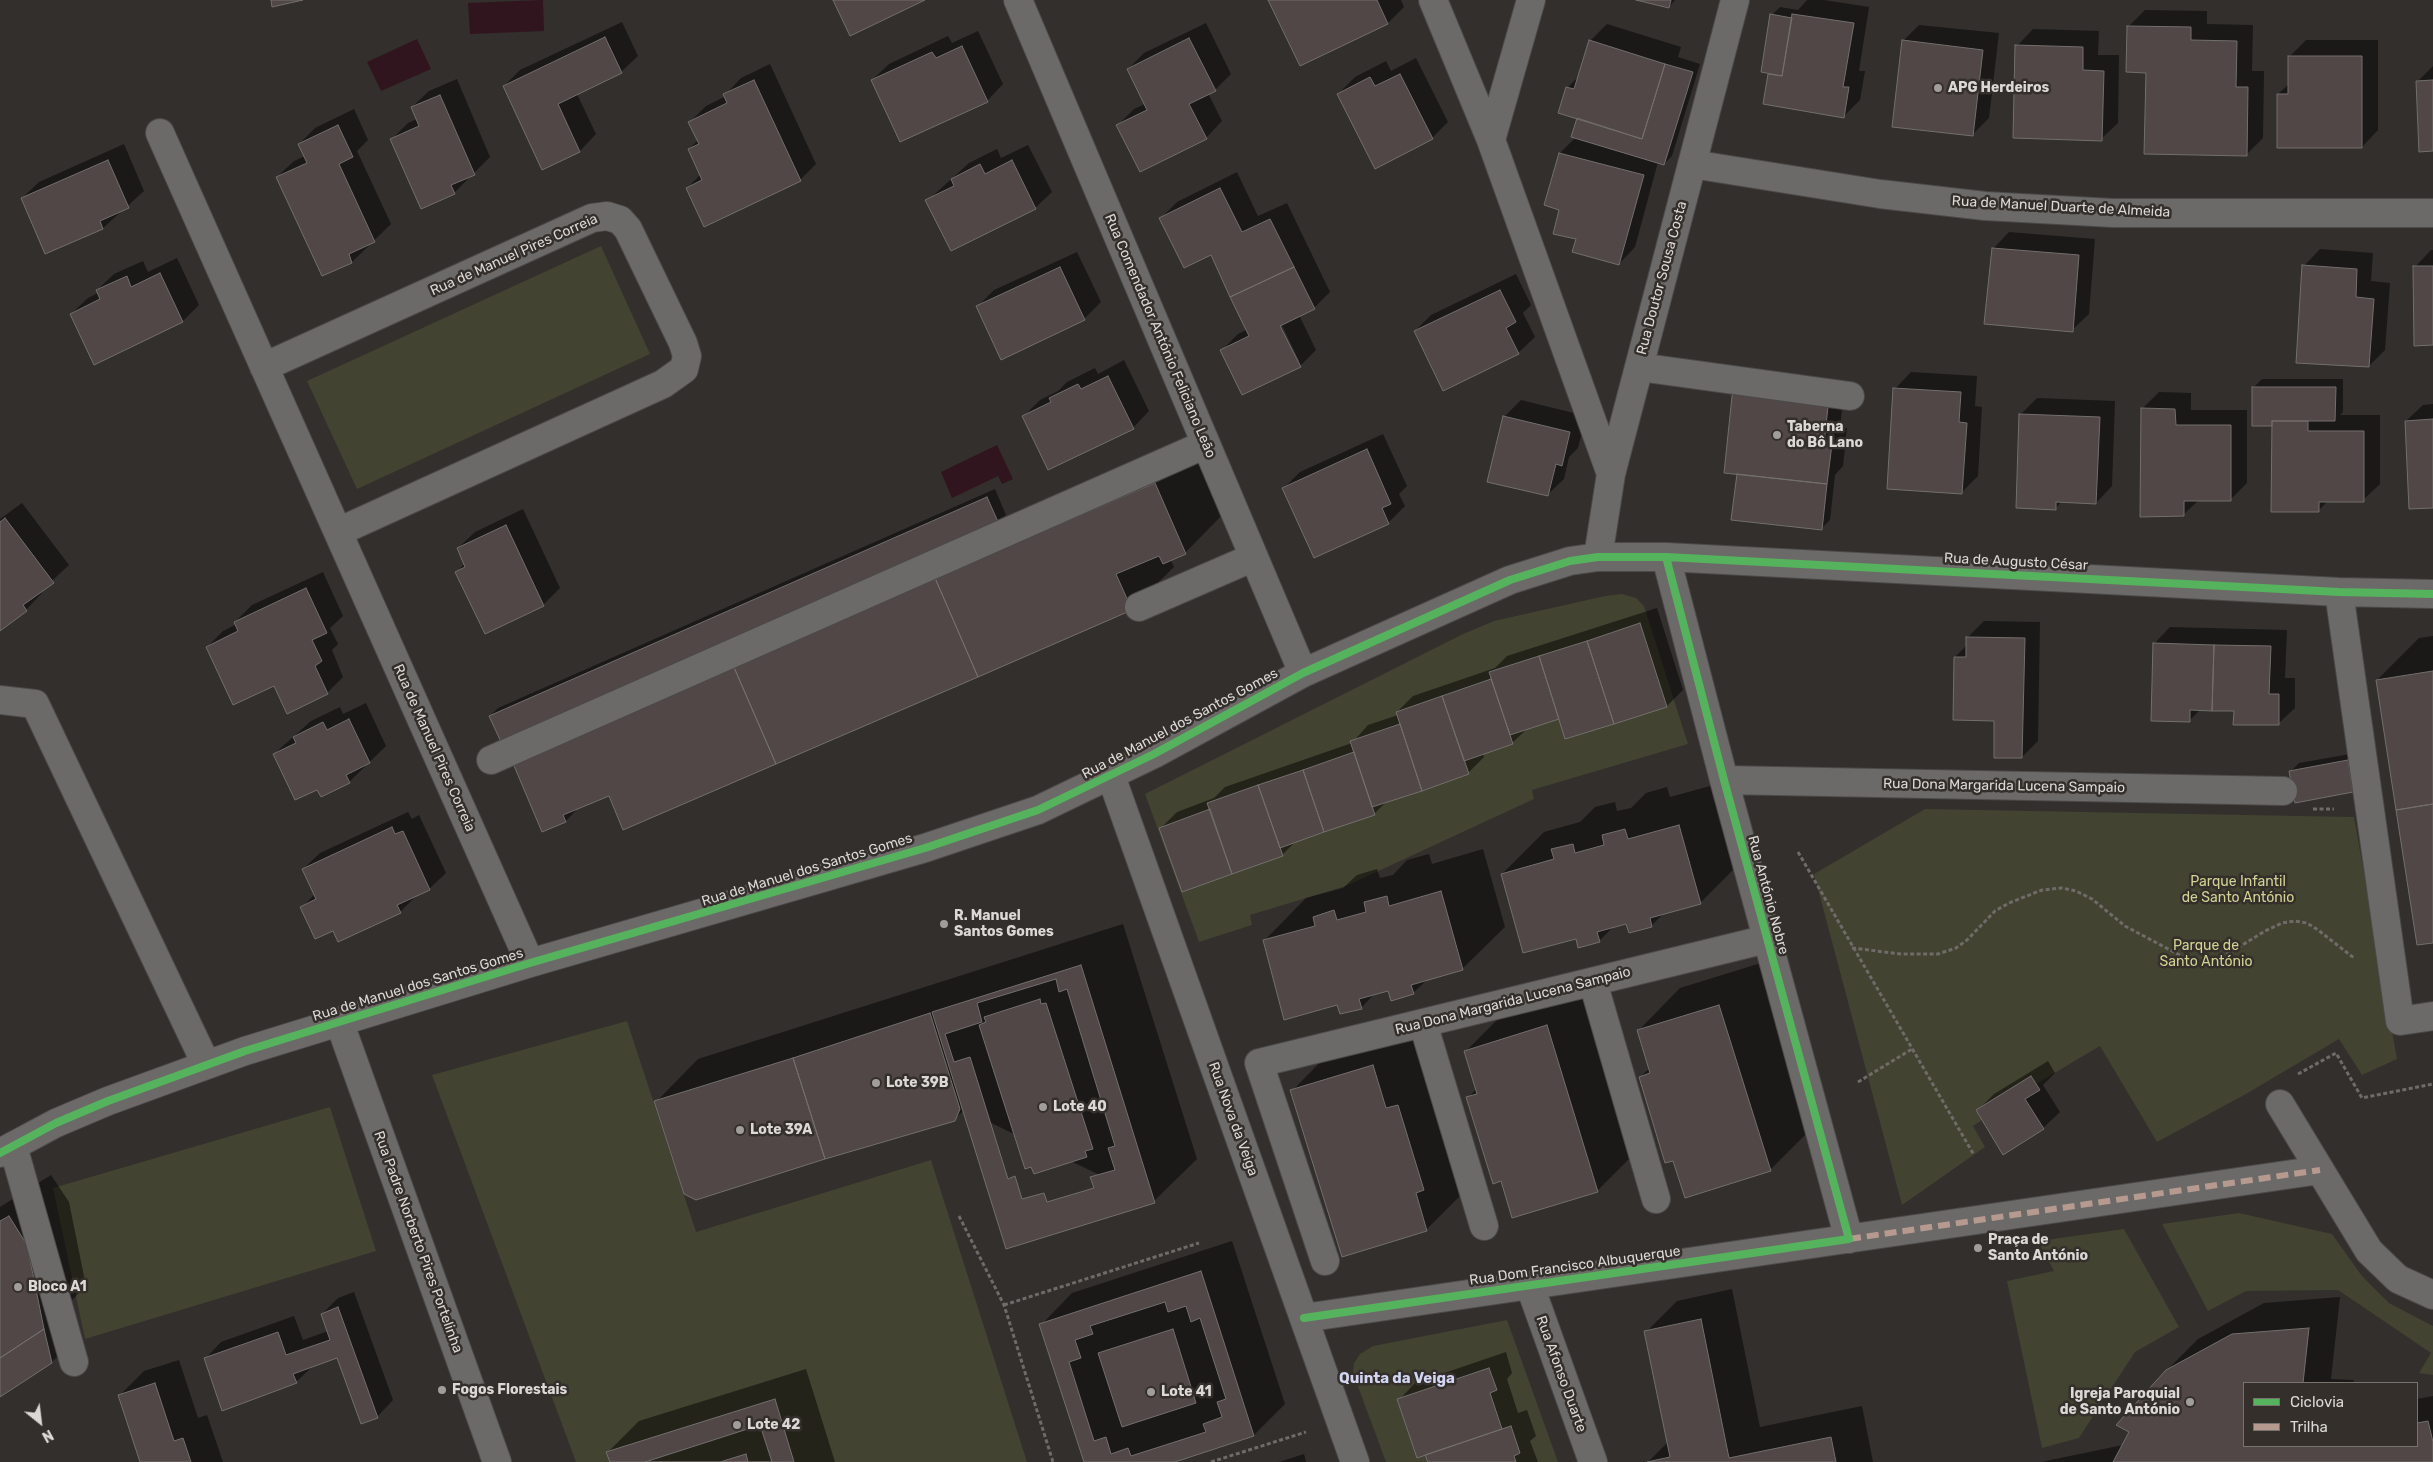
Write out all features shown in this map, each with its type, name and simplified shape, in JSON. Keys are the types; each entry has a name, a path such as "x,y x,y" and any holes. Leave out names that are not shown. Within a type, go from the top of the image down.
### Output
{"street":[{"name":"Rua Comendador António Feliciano Leão","path":"1018,0 1303,673"},
{"path":"1433,0 1491,140 1611,474"},
{"path":"1491,140 1531,0"},
{"name":"Rua Doutor Sousa Costa","path":"1598,557 1611,474 1735,0"},
{"name":"Rua de Manuel Pires Correia","path":"160,133 530,963"},
{"name":"Rua de Manuel Duarte de Almeida","path":"1692,164 1880,194 1986,206 2113,213 2433,213"},
{"name":"Rua de Manuel Pires Correia","path":"264,367 592,218 608,216 620,220 628,229 683,343 687,356 684,369 663,384 338,532"},
{"path":"1639,366 1850,396"},
{"path":"491,760 1206,444"},
{"path":"1139,607 1254,557"},
{"name":"Rua de Augusto César","path":"1598,557 1666,557 2339,592 2433,594"},
{"name":"Rua de Manuel dos Santos Gomes","path":"7,1150 56,1123 206,1064 530,963 756,899 963,836 1038,810 1111,776 1303,673 1510,580 1570,561 1598,557"},
{"name":"Rua António Nobre","path":"1666,557 1724,780 1849,1239"},
{"path":"2339,592 2400,1021 2433,1016"},
{"path":"0,700 35,704 206,1064"},
{"name":"Rua Nova da Veiga","path":"1111,776 1355,1462"},
{"name":"Rua Dona Margarida Lucena Sampaio","path":"1724,780 2283,791"},
{"name":"Rua Dona Margarida Lucena Sampaio","path":"1325,1261 1259,1063 1767,939"},
{"path":"1593,982 1656,1199"},
{"name":"Rua Padre Norberto Pires Portelinha","path":"339,1021 497,1462"},
{"path":"1423,1023 1484,1226"},
{"path":"2280,1104 2360,1238 2379,1262 2398,1279 2433,1296"},
{"path":"7,1150 74,1362"},
{"name":"Rua Dom Francisco Albuquerque","path":"1304,1318 2320,1170"},
{"name":"Rua Afonso Duarte","path":"1530,1286 1593,1462"}],"path":[{"path":"2283,791 2282,809 2370,808"},
{"path":"1798,852 1852,948 1974,1155"},
{"path":"1852,948 1901,954 1938,954 1956,948 1967,940 1995,911 2042,890 2062,888 2092,899 2125,926 2187,958 2216,958 2231,952 2264,931 2282,923 2295,921 2306,923 2318,930 2361,963 2374,969 2394,972"},
{"path":"1858,1082 1912,1049"},
{"path":"2293,1077 2336,1053 2362,1098 2433,1084"},
{"path":"959,1216 1004,1305 1053,1462"},
{"path":"1004,1305 1199,1243"},
{"path":"1211,1462 1340,1421"}],"green space":[{"path":"601,246 650,354 357,489 307,381"},
{"path":"1622,594 1636,598 1644,606 1688,744 1532,790 1534,799 1346,886 1250,915 1252,925 1199,942 1145,794 1463,634 1494,621 1605,596"},
{"name":"Parque de Santo António","path":"1925,809 2354,817 2397,1059 2362,1075 2339,1039 2246,1094 2157,1142 2100,1046 2036,1084 1976,1110 1982,1120 1973,1126 1985,1147 1902,1205 1814,874"},
{"path":"627,1021 696,1232 931,1160 1027,1462 576,1462 432,1075"},
{"path":"330,1107 376,1251 85,1339 53,1188"},
{"path":"2239,1213 2332,1234 2362,1276 2389,1303 2433,1326 2433,1375 2419,1373 2431,1353 2338,1290 2246,1291 2208,1311 2162,1224"},
{"path":"2124,1229 2179,1327 2135,1352 2079,1438 2042,1448 2007,1281 2054,1271 2038,1241"},
{"path":"1507,1320 1558,1462 1386,1462 1353,1373 1354,1363 1360,1354 1373,1346"}],"shaded area":[{"path":"543,0 544,31 470,34 468,3"},
{"path":"417,39 431,69 381,91 367,62"},
{"path":"997,445 1013,479 1002,484 998,476 952,498 941,472"}],"building":[{"path":"271,0 303,0 272,7"},
{"path":"833,0 925,0 850,36"},
{"path":"1268,0 1377,0 1388,24 1300,66"},
{"path":"1636,0 1671,0 1669,8"},
{"path":"1770,14 1792,18 1782,76 1761,72"},
{"path":"1792,14 1854,23 1843,87 1849,87 1844,118 1763,104 1768,74 1782,76"},
{"path":"2127,26 2191,27 2191,40 2237,41 2236,87 2248,87 2247,156 2144,154 2146,73 2126,72"},
{"path":"605,37 622,73 558,104 580,152 542,170 503,86"},
{"path":"1189,38 1216,91 1189,104 1207,139 1140,172 1116,125 1147,110 1127,69"},
{"path":"1589,40 1665,64 1642,139 1558,113 1566,87 1574,89"},
{"path":"1902,40 1983,50 1973,136 1892,127"},
{"path":"2015,45 2083,47 2083,70 2104,71 2102,141 2013,138"},
{"path":"962,46 988,102 900,142 871,80 932,52 936,58"},
{"path":"2288,56 2362,56 2362,148 2277,148 2277,94 2288,94"},
{"path":"1665,64 1693,72 1664,165 1571,137 1577,118 1642,139"},
{"path":"1400,74 1433,139 1375,169 1337,94 1370,77 1375,86"},
{"path":"754,80 801,181 704,227 686,188 702,180 688,149 699,144 688,122 727,103 723,94"},
{"path":"2433,80 2433,151 2419,152 2416,81"},
{"path":"440,95 475,175 451,185 455,194 421,209 390,139 419,126 411,107"},
{"path":"338,125 353,157 339,164 375,242 349,254 352,263 322,276 276,177 307,163 298,144"},
{"path":"1559,153 1644,175 1619,265 1572,252 1576,239 1553,234 1559,210 1544,205"},
{"path":"108,160 129,208 100,221 103,229 45,254 21,198"},
{"path":"1012,160 1036,209 951,251 925,200 954,186 951,179 980,164 985,174"},
{"path":"1220,188 1242,232 1270,219 1294,267 1230,297 1211,255 1184,268 1159,218"},
{"path":"1992,248 2079,255 2073,332 1984,324"},
{"path":"2302,265 2357,269 2356,297 2374,299 2369,367 2296,363"},
{"path":"2413,266 2433,266 2433,345 2414,346"},
{"path":"1060,267 1085,320 1001,360 976,306"},
{"path":"1294,267 1315,309 1280,326 1301,367 1242,395 1220,350 1249,336 1230,297"},
{"path":"160,273 183,322 94,365 70,314 100,299 96,290 127,276 131,287"},
{"path":"1500,290 1516,322 1506,328 1519,354 1443,391 1414,331"},
{"path":"1108,376 1134,429 1048,470 1022,416 1051,402 1049,398 1078,384 1081,389"},
{"path":"1733,387 1829,397 1824,444 1832,444 1827,484 1724,473"},
{"path":"2252,387 2336,387 2335,421 2272,421 2272,426 2252,426"},
{"path":"1893,388 1961,392 1959,422 1967,423 1962,494 1887,489"},
{"path":"2141,408 2175,409 2176,425 2231,425 2231,501 2184,501 2184,516 2140,517"},
{"path":"2019,414 2100,417 2096,504 2056,502 2056,510 2016,508"},
{"path":"1503,416 1570,432 1562,466 1556,464 1548,496 1487,482"},
{"path":"2433,419 2433,508 2409,509 2405,421"},
{"path":"2272,421 2308,421 2308,431 2364,431 2364,502 2319,502 2319,512 2271,512"},
{"path":"1367,449 1391,504 1382,508 1389,524 1314,558 1282,488"},
{"path":"1737,474 1827,484 1822,530 1731,520"},
{"path":"1155,483 1186,554 1163,564 1159,556 1116,574 1132,610 978,677 935,578"},
{"path":"987,497 999,524 502,744 489,716"},
{"path":"5,518 54,583 23,605 27,611 0,631 0,522"},
{"path":"506,525 544,606 485,634 455,572 465,567 457,548"},
{"path":"935,578 978,677 776,764 733,665"},
{"path":"306,588 327,633 312,640 322,661 315,666 328,694 287,714 274,686 233,705 206,647 238,631 234,622"},
{"path":"1640,623 1667,707 1614,724 1587,641"},
{"path":"1966,637 2025,638 2022,758 1994,758 1994,721 1953,720 1954,657 1966,657"},
{"path":"1587,641 1614,724 1565,739 1539,656"},
{"path":"2153,643 2214,645 2212,711 2190,710 2190,722 2151,721"},
{"path":"2214,645 2271,646 2269,694 2279,694 2279,725 2233,725 2234,711 2212,711"},
{"path":"1539,656 1559,719 1510,735 1489,672"},
{"path":"733,665 776,764 623,830 609,796 563,815 566,822 542,832 512,761"},
{"path":"2433,671 2433,804 2396,810 2376,680"},
{"path":"1491,679 1513,744 1464,761 1442,696"},
{"path":"1442,696 1469,774 1422,791 1396,712"},
{"path":"349,719 370,763 346,775 350,783 321,797 317,790 295,800 273,754 296,743 293,737 323,722 327,730"},
{"path":"1400,724 1422,791 1372,807 1350,741"},
{"path":"1354,752 1375,815 1324,832 1303,770"},
{"path":"2348,760 2353,792 2295,803 2289,771"},
{"path":"1303,770 1324,832 1280,848 1258,785"},
{"path":"1258,785 1283,856 1232,874 1207,803"},
{"path":"2433,804 2433,943 2417,945 2396,810"},
{"path":"1210,809 1232,874 1182,892 1159,828"},
{"path":"1679,825 1701,904 1650,918 1652,927 1629,933 1626,924 1597,932 1600,942 1578,948 1576,939 1523,953 1501,874 1554,859 1551,849 1573,844 1575,853 1604,845 1602,835 1625,829 1628,839"},
{"path":"392,827 395,834 403,831 430,890 397,905 401,913 338,942 333,931 315,939 300,907 316,899 302,869"},
{"path":"1441,891 1463,970 1411,985 1414,994 1391,1001 1388,991 1359,999 1362,1009 1340,1014 1337,1005 1284,1020 1263,940 1315,926 1313,917 1334,910 1337,920 1366,912 1364,902 1387,896 1389,906"},
{"name":"Lote 40","path":"1081,965 1155,1203 1006,1249 932,1012"},
{"path":"1056,979 1059,992 1067,989 1115,1146 1108,1148 1115,1170 1090,1177 1094,1188 1047,1202 1044,1193 1022,1199 1015,1176 1008,1179 970,1057 954,1062 945,1034 982,1022 977,1003"},
{"path":"1040,999 1041,1004 1046,1003 1093,1149 1085,1151 1087,1157 1034,1174 1031,1167 1025,1169 979,1025 986,1022 984,1017"},
{"path":"1719,1005 1771,1171 1685,1198 1673,1161 1665,1163 1639,1077 1650,1073 1637,1030"},
{"name":"Lote 39B","path":"930,1013 960,1109 955,1121 825,1159 793,1058"},
{"path":"1547,1025 1598,1192 1512,1218 1501,1181 1493,1184 1466,1097 1477,1094 1464,1051"},
{"name":"Lote 39A","path":"793,1058 825,1159 696,1200 684,1194 654,1101"},
{"path":"1373,1065 1386,1108 1398,1105 1424,1190 1416,1193 1427,1231 1342,1257 1290,1090"},
{"path":"2031,1076 2040,1090 2025,1099 2044,1129 2003,1155 1976,1110"},
{"name":"Bloco A1","path":"9,1216 27,1245 44,1329 0,1358 0,1221"},
{"name":"Lote 41","path":"1201,1271 1254,1436 1175,1462 1084,1462 1039,1324"},
{"name":"Lote 41","path":"1165,1302 1168,1312 1186,1306 1191,1322 1200,1318 1226,1399 1217,1402 1222,1417 1203,1424 1206,1432 1131,1456 1128,1448 1111,1454 1106,1437 1094,1441 1069,1362 1081,1358 1075,1340 1093,1334 1090,1326"},
{"path":"338,1307 378,1418 361,1424 337,1358 293,1374 297,1383 222,1411 204,1358 278,1332 286,1355 330,1340 321,1314"},
{"path":"1701,1319 1729,1458 1831,1437 1836,1462 1647,1462 1670,1457 1644,1331"},
{"name":"Igreja Paroquial de Santo António","path":"2309,1328 2303,1382 2243,1382 2243,1447 2418,1447 2418,1423 2428,1421 2433,1442 2433,1462 2113,1462 2129,1432 2116,1425 2166,1370 2232,1334"},
{"path":"44,1329 52,1363 0,1397 0,1358"},
{"path":"1173,1329 1196,1403 1122,1427 1098,1353"},
{"path":"1489,1368 1497,1390 1490,1393 1502,1429 1417,1458 1397,1399"},
{"path":"155,1383 174,1441 183,1438 191,1462 140,1462 118,1395"},
{"name":"Lote 42","path":"775,1399 794,1462 610,1462 606,1452"},
{"path":"760,1425 772,1462 645,1462"},
{"path":"1511,1426 1520,1453 1514,1456 1516,1462 1428,1462 1425,1455"},
{"path":"746,1454 748,1462 720,1462"}],"marked path":[{"path":"1849,1239 2320,1170"}],"cycle path":[{"path":"0,1153 56,1123 108,1101 245,1051 530,963 925,848 1038,810 1154,754 1303,673 1510,580 1570,561 1598,557 1666,557 2339,592 2433,594"},
{"path":"1304,1318 1849,1239 1724,780 1666,557"}],"place":[{"name":"APG Herdeiros","path":"1938,88"},
{"name":"Taberna do Bô Lano","path":"1777,435"},
{"name":"R. Manuel Santos Gomes","path":"944,924"},
{"name":"Lote 39B","path":"876,1083"},
{"name":"Lote 40","path":"1043,1107"},
{"name":"Lote 39A","path":"740,1130"},
{"name":"Praça de Santo António","path":"1978,1248"},
{"name":"Bloco A1","path":"18,1287"},
{"name":"Fogos Florestais","path":"442,1390"},
{"name":"Lote 41","path":"1151,1392"},
{"name":"Igreja Paroquial de Santo António","path":"2190,1402"},
{"name":"Lote 42","path":"737,1425"}],"district":[{"name":"Quinta da Veiga","path":"1397,1379"}],"park label":[{"name":"Parque Infantil de Santo António","path":"2238,890"}]}
